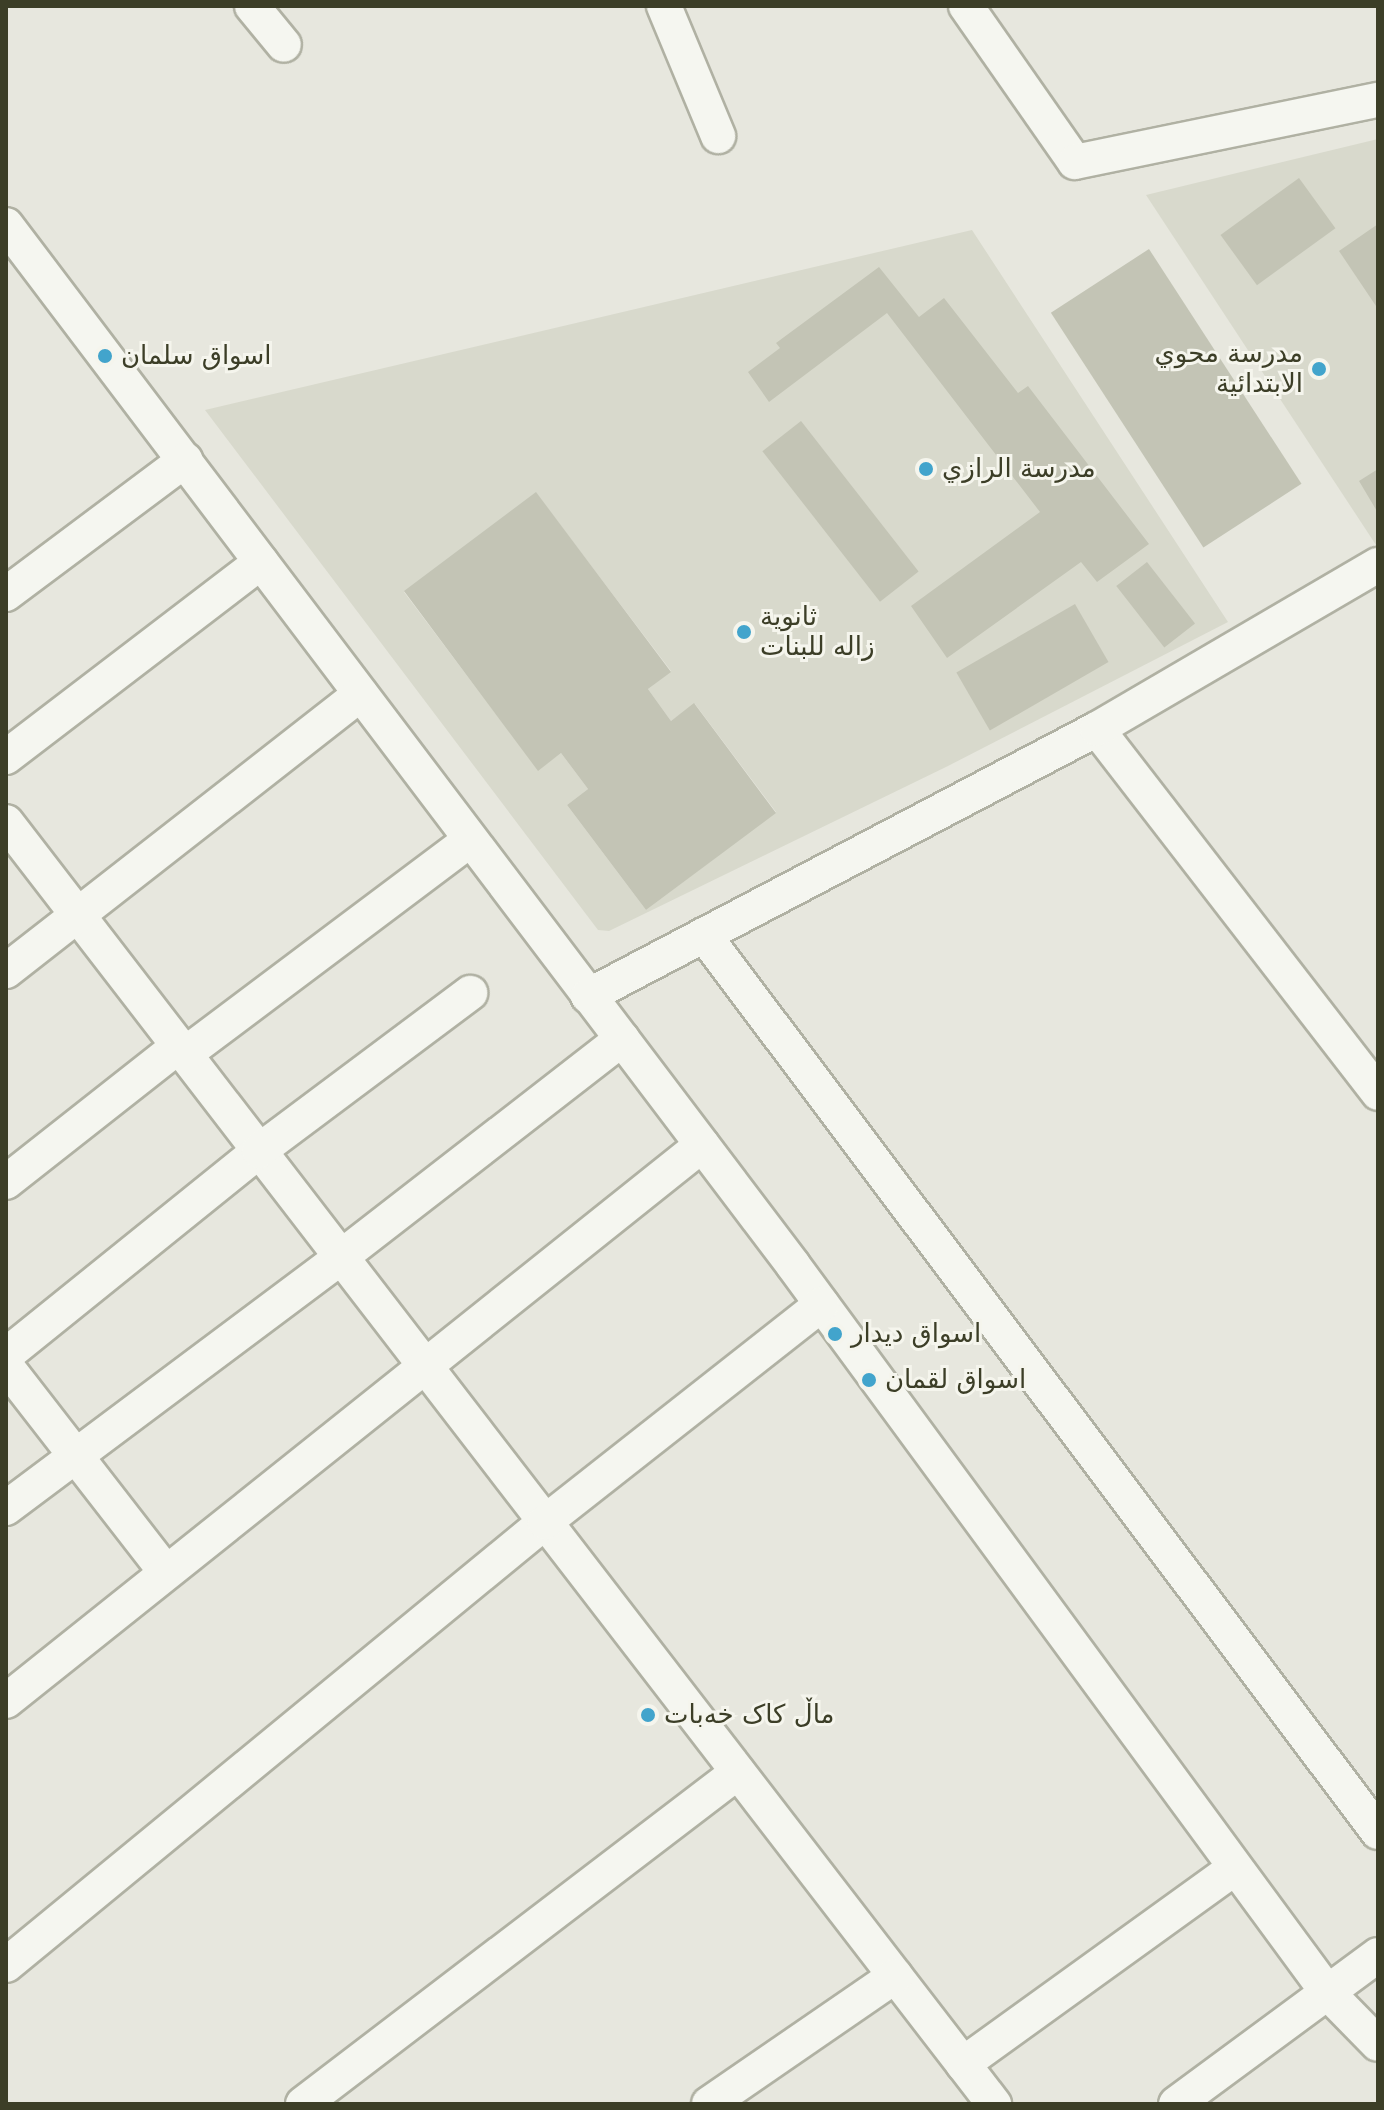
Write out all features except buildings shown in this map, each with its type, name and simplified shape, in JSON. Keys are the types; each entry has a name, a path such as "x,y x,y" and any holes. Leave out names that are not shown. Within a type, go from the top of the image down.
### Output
{"street":[{"path":"252,6 284,45"},
{"path":"664,6 718,136"},
{"path":"966,6 1075,162 1378,100"},
{"path":"6,225 822,1304 1328,1993 1378,2044"},
{"path":"6,594 185,460"},
{"path":"6,757 261,562"},
{"path":"588,996 1097,729 1378,565"},
{"path":"6,971 361,694"},
{"path":"1097,729 1378,1093"},
{"path":"6,822 994,2104"},
{"path":"6,1182 470,840"},
{"path":"704,935 1378,1832"},
{"path":"6,1355 259,1151 470,993"},
{"path":"6,1508 341,1257 622,1039"},
{"path":"6,1701 424,1364 702,1145"},
{"path":"6,1965 545,1522 822,1304"},
{"path":"6,1366 165,1571"},
{"path":"303,2104 738,1772"},
{"path":"963,2064 1235,1868"},
{"path":"1176,2104 1378,1955"},
{"path":"709,2104 895,1976"}],"shaded area":[{"name":"مدرسة محوي الابتدائية","path":"1378,139 1378,544 1376,545 1146,195"},
{"path":"972,230 1228,622 948,766 609,931 598,930 205,410","holes":["536,493 671,671 648,689 671,721 695,704 776,812 646,910 567,805 588,789 561,753 538,770 404,592"]}],"place":[{"name":"اسواق سلمان","path":"105,356"},
{"name":"مدرسة محوي الابتدائية","path":"1319,369"},
{"name":"مدرسة الرازي","path":"926,469"},
{"name":"ثانوية زاله للبنات","path":"744,632"},
{"name":"اسواق ديدار","path":"835,1334"},
{"name":"اسواق لقمان","path":"869,1380"},
{"name":"ماڵ کاک خەبات","path":"648,1715"}]}
